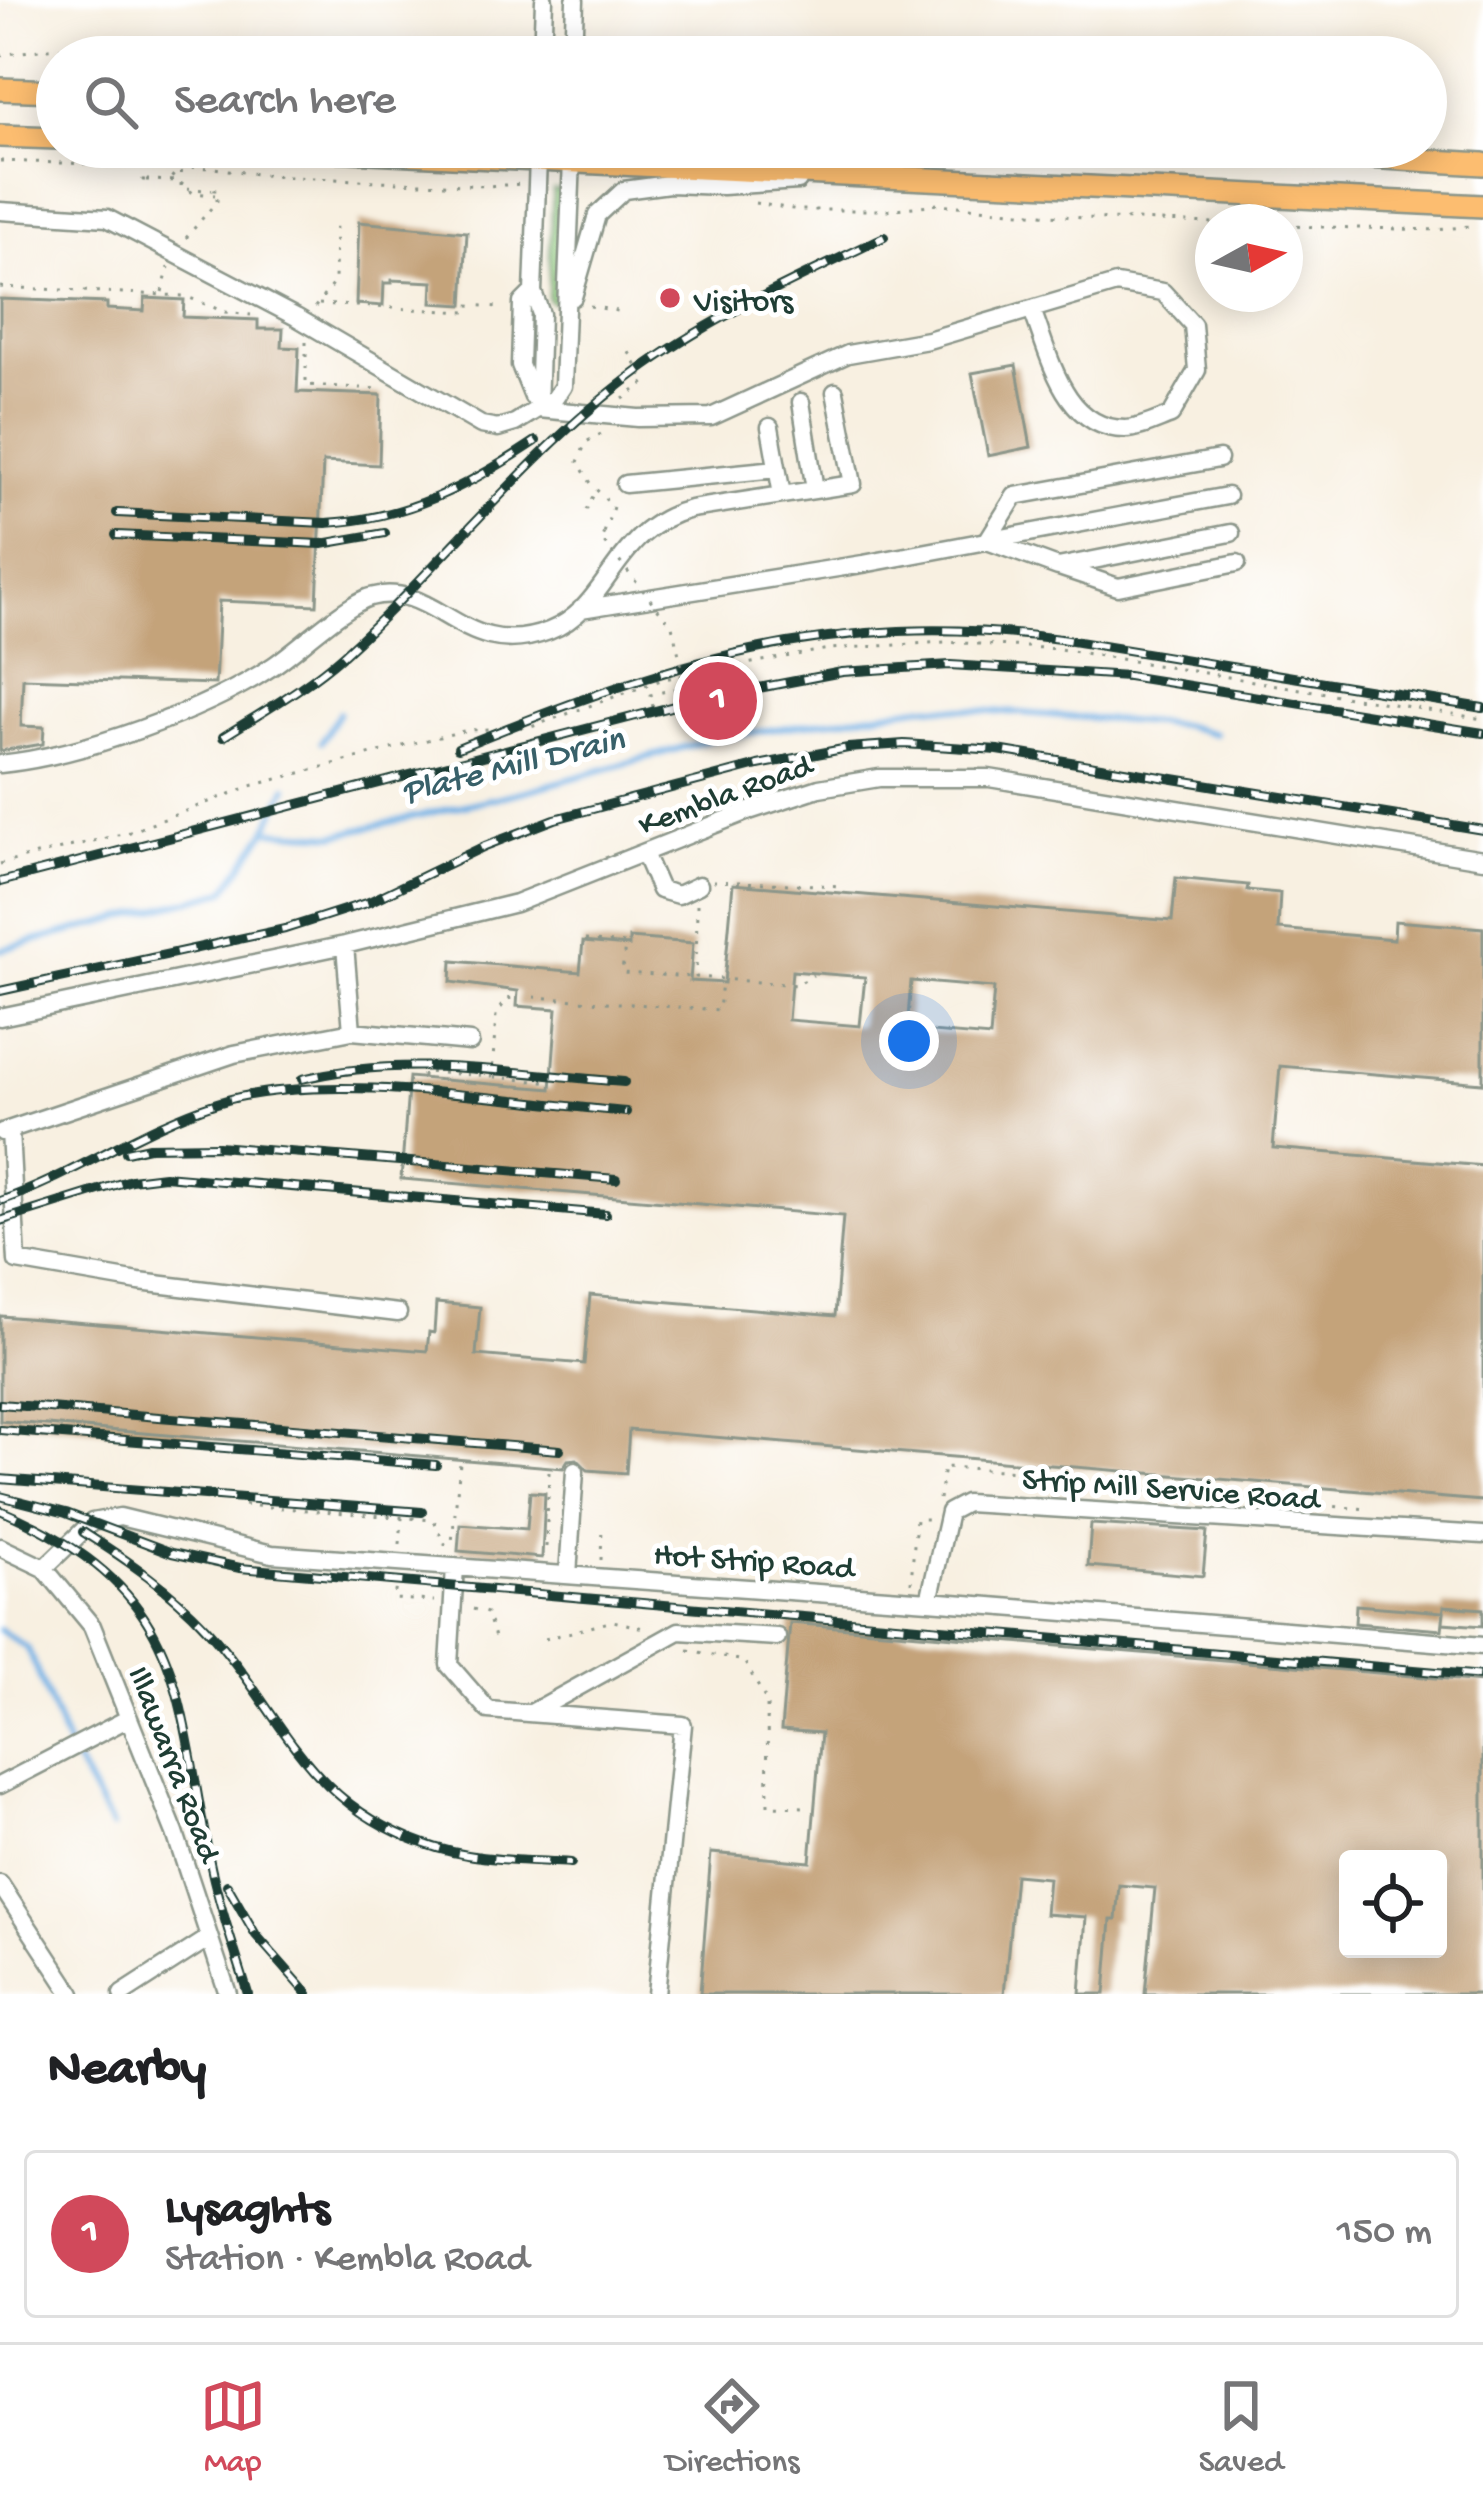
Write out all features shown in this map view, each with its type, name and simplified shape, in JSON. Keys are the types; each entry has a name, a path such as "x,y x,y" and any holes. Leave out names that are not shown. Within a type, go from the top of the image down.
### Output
{"main road":[{"path":"0,89 36,90"},
{"path":"0,136 36,137"},
{"path":"1447,162 1483,164"},
{"path":"772,168 1483,206"}],"street":[{"path":"543,36 544,0"},
{"path":"574,36 575,0"},
{"path":"537,168 533,292 541,314 538,409"},
{"path":"0,212 106,218 304,322 481,425 505,428 562,389 572,168"},
{"path":"567,315 597,215 624,190 865,175"},
{"path":"538,409 629,417 711,416 848,354 928,340 1116,284 1163,292 1193,325 1197,370 1171,415 1128,430 1090,422 1066,396 1032,310"},
{"path":"533,292 522,303 520,365 538,409"},
{"path":"541,314 567,315"},
{"path":"0,764 93,742 202,704 276,665 366,598 402,594 461,628 497,640 548,631 581,608 653,523 691,509 853,484 836,392"},
{"path":"801,402 815,490"},
{"path":"770,427 782,495"},
{"path":"987,541 1015,496 1219,459"},
{"path":"625,484 777,469"},
{"path":"581,608 1227,496"},
{"path":"1058,567 1231,533"},
{"path":"987,541 1118,587 1238,563"},
{"name":"Kembla Road","path":"0,1017 516,904 819,788 879,778 950,776 1031,784 1483,859"},
{"path":"644,853 660,890 678,895 699,885"},
{"path":"345,945 352,1031"},
{"path":"398,1313 8,1262 5,1131 234,1054 352,1031 470,1042"},
{"path":"568,1575 575,1471"},
{"name":"Strip Mill Service Road","path":"929,1601 949,1512 966,1503 1483,1535"},
{"name":"Hot Strip Road","path":"44,1568 92,1522 120,1516 272,1554 1483,1646"},
{"path":"0,1547 44,1568"},
{"path":"455,1567 449,1665 488,1710 683,1725 656,1994"},
{"name":"Illawarra Road","path":"44,1568 92,1626 175,1833 228,1994"},
{"path":"530,1713 679,1631 777,1637"},
{"path":"0,1785 129,1718"},
{"path":"0,1884 72,1994"},
{"path":"122,1994 209,1938"}],"path":[{"path":"0,55 36,50"},
{"path":"0,161 36,162"},
{"path":"144,168 143,180 182,181 182,168"},
{"path":"214,168 271,176 517,184"},
{"path":"190,191 215,195 193,193 190,191"},
{"path":"737,202 781,204 799,210 887,210 938,204 1083,218 1195,222"},
{"path":"336,219 335,281 295,334 307,342 306,385 378,389"},
{"path":"1303,226 1437,230 1483,224"},
{"path":"0,286 185,296 226,312 255,315"},
{"path":"317,304 467,312 468,305 505,307"},
{"path":"586,305 617,311"},
{"path":"615,402 646,382 626,347"},
{"path":"612,428 583,446 579,465 613,510 601,539 672,626 698,728 735,720 733,707"},
{"path":"586,510 596,490"},
{"path":"0,864 130,832 251,786 402,746 468,730 531,728 664,679 830,649 946,642 1060,649 1483,719"},
{"path":"653,707 650,695 687,686"},
{"path":"692,805 704,801"},
{"path":"696,977 699,885 722,876 843,886"},
{"path":"585,940 625,944 622,973 797,986 813,975"},
{"path":"534,997 718,1010 722,979"},
{"path":"492,1076 550,1083"},
{"path":"244,1505 434,1520 444,1544 452,1542 460,1463"},
{"path":"895,1586 912,1582 916,1520 932,1520 944,1467 1040,1472 1040,1491 1052,1493"},
{"path":"546,1547 549,1472"},
{"path":"1064,1494 1080,1488 1106,1488 1368,1509"},
{"path":"402,1516 394,1599 452,1602 487,1613 495,1637"},
{"path":"601,1563 602,1525"},
{"path":"545,1639 613,1621 644,1627 661,1637"},
{"path":"676,1648 744,1661 767,1702 769,1806 805,1808"}],"green space":[{"path":"553,190 564,190 559,302 548,299"}],"building":[{"path":"359,222 467,232 463,305 432,303 433,282 392,280 384,283 383,306 356,304"},
{"path":"145,298 184,300 183,317 258,320 258,329 283,329 282,347 299,348 297,392 381,395 379,465 323,462 317,605 219,601 215,684 23,678 21,726 44,727 43,744 0,751 0,299 107,303 107,309 144,311"},
{"path":"1016,365 1031,447 988,456 972,373"},
{"path":"1176,878 1280,893 1278,929 1394,939 1395,921 1483,928 1483,1083 1280,1066 1273,1148 1483,1166 1483,1501 629,1430 626,1473 588,1470 577,1459 568,1460 563,1468 0,1421 0,1316 427,1351 436,1303 480,1307 476,1355 584,1364 590,1295 835,1316 843,1216 401,1179 409,1077 551,1089 557,1009 517,1006 518,991 451,982 452,961 580,972 583,942 629,946 629,938 693,943 690,981 724,983 733,884 1172,921","holes":["792,971 865,977 860,1026 788,1020","911,981 994,988 990,1037 907,1030"]},
{"path":"530,1492 545,1493 542,1558 458,1551 460,1524 527,1529"},
{"path":"1091,1524 1207,1531 1203,1576 1088,1566"},
{"path":"1356,1605 1444,1612 1442,1630 1355,1623"},
{"path":"1444,1606 1483,1609 1483,1626 1443,1623"},
{"path":"790,1623 1483,1682 1483,1994 1145,1994 1155,1888 1119,1885 1105,1994 1080,1994 1086,1917 1045,1914 1048,1878 1015,1875 1004,1994 700,1994 711,1853 810,1862 821,1733 781,1730"}],"waterway":[{"name":"Plate Mill Drain","path":"0,950 225,891 266,831 335,835 530,790 717,738 924,706 1181,725 1215,734"},
{"path":"321,742 339,713"},
{"path":"266,831 287,787"},
{"path":"0,1630 28,1649 68,1747 112,1827"}],"railway":[{"path":"223,737 344,654 557,439 634,374 724,317 884,237"},
{"path":"117,513 326,523 356,520 437,497 536,441"},
{"path":"116,535 322,544 385,533"},
{"path":"458,748 679,668 824,637 899,631 977,631 1060,639 1483,708"},
{"path":"0,882 701,699 842,672 950,665 1128,676 1483,733"},
{"path":"0,991 285,929 369,902 485,846 555,819 758,765 848,748 904,744 998,750 1483,830"},
{"path":"302,1079 342,1071 422,1066 624,1082"},
{"path":"0,1201 189,1113 260,1093 363,1088 626,1112"},
{"path":"126,1152 218,1146 616,1179"},
{"path":"0,1221 131,1180 164,1176 606,1214"},
{"path":"0,1404 560,1450"},
{"path":"0,1430 436,1465"},
{"path":"0,1479 422,1512"},
{"path":"0,1496 66,1513 172,1553 240,1568 1483,1676"},
{"path":"0,1510 61,1541 107,1574 139,1610 162,1650 189,1744 214,1879 248,1994"},
{"path":"83,1532 148,1576 206,1628 298,1751 350,1804 383,1826 442,1850 571,1863"},
{"path":"227,1885 256,1935 308,1994"}],"place":[{"name":"Visitors","path":"670,298"},
{"name":"Lysaghts","path":"718,701"}]}
